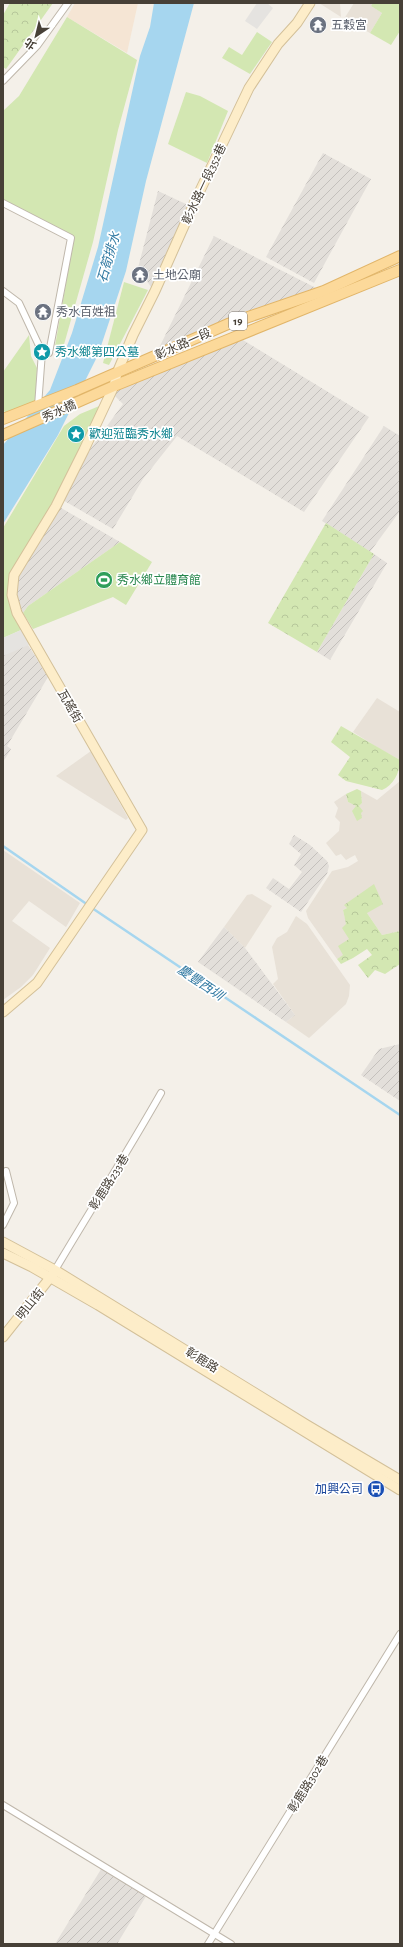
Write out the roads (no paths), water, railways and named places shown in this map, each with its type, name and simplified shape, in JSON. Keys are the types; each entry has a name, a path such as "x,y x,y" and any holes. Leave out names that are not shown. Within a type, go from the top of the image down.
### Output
{"main road":[{"name":"彰水路一段","path":"77,390 228,324 324,291 400,256"},
{"name":"彰水路一段","path":"114,386 400,270"},
{"name":"秀水橋","path":"3,435 114,386"},
{"name":"秀水橋","path":"3,419 77,390"}],"street":[{"path":"3,81 38,46 68,3"},
{"name":"彰水路一段352巷","path":"117,373 133,335 155,291 196,199 249,88 278,44 297,23 309,4"},
{"path":"3,203 71,238 49,353 42,352"},
{"path":"3,291 19,303 42,352 38,406"},
{"name":"瓦磘街","path":"3,1012 37,983 142,830 17,613 12,595 14,575 56,506 114,386 117,373"},
{"name":"彰鹿路233巷","path":"55,1270 95,1202 121,1163 161,1093"},
{"path":"3,1225 14,1203 6,1171"},
{"name":"彰鹿路","path":"3,1242 55,1270 400,1490"},
{"name":"彰鹿路","path":"3,1253 32,1267 305,1428 400,1480"},
{"name":"明山街","path":"3,1337 55,1270"},
{"name":"彰鹿路302巷","path":"208,1944 400,1634"},
{"path":"3,1804 231,1944"}],"water":[{"name":"石筍排水","path":"154,3 194,3 146,181 126,271 98,355 58,435 3,524 3,445 50,390 72,333 98,247 140,56 150,27"}],"waterway":[{"name":"慶豐西圳","path":"3,846 88,905"},
{"name":"慶豐西圳","path":"92,908 400,1115"}],"place":[{"name":"五穀宮","path":"318,25"},
{"name":"土地公廟","path":"140,275"},
{"name":"秀水百姓祖","path":"43,312"},
{"name":"秀水鄉第四公墓","path":"42,352"},
{"name":"歡迎蒞臨秀水鄉","path":"76,434"},
{"name":"秀水鄉立體育館","path":"104,580"},
{"name":"加興公司","path":"376,1489"}]}
